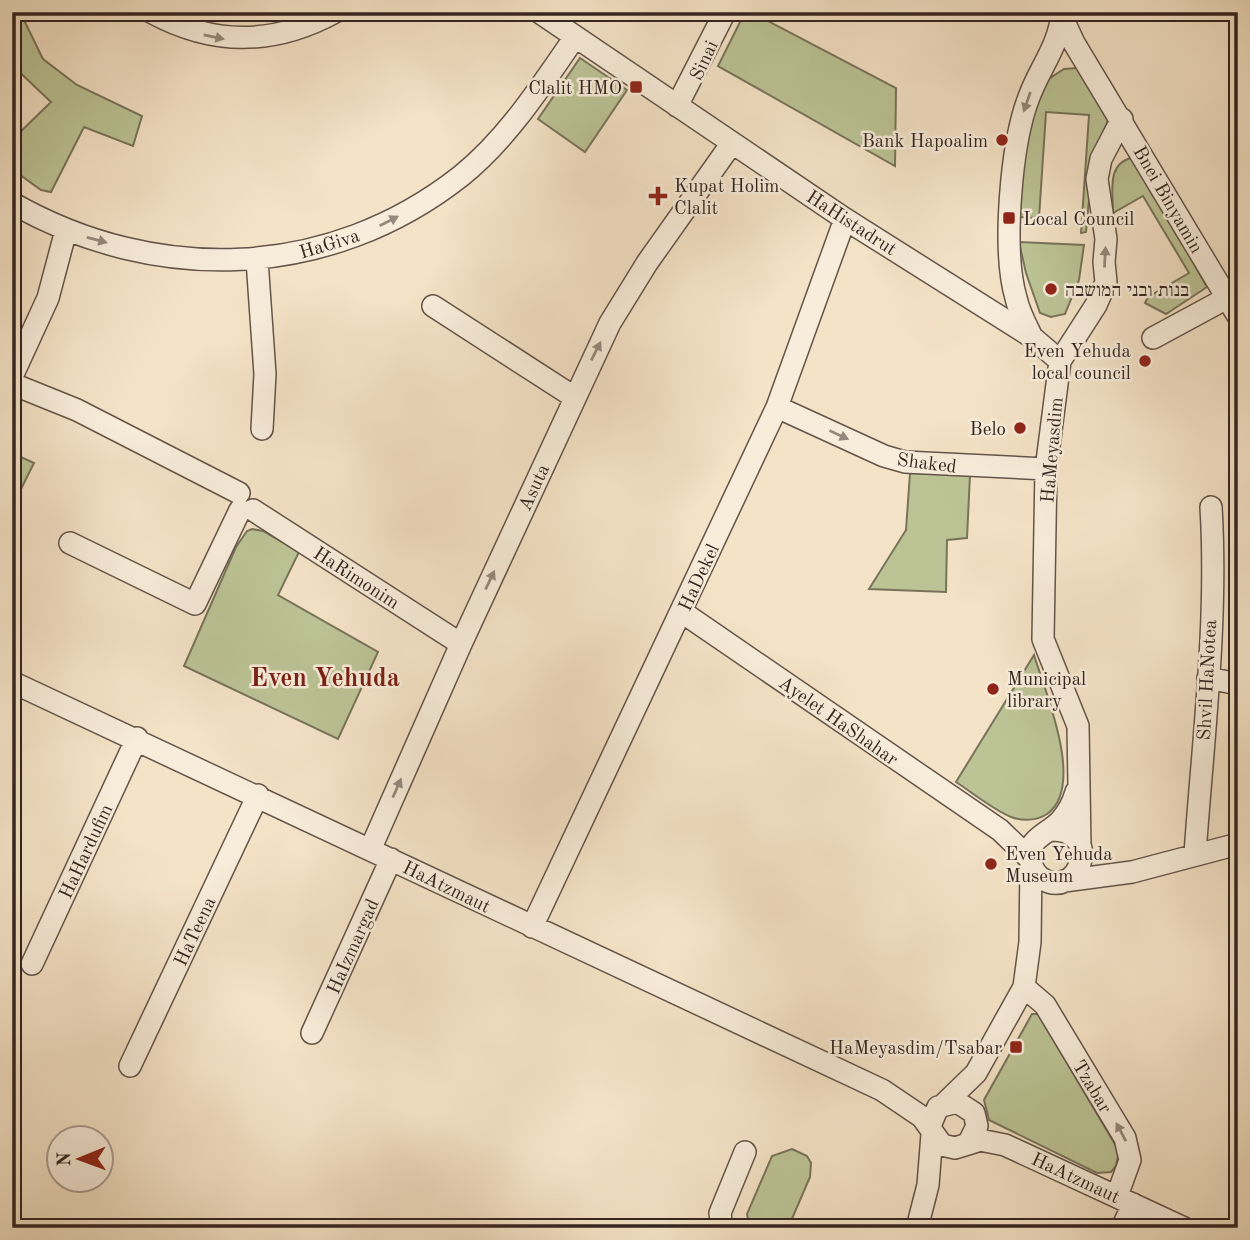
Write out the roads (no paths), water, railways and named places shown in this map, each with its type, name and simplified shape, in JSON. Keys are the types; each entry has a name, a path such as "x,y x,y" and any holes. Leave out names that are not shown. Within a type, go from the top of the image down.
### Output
{"street":[{"path":"151,12 180,27 228,39 283,34 335,12"},
{"name":"HaHistadrut","path":"539,12 845,219 977,305 1032,337 1060,361"},
{"name":"Sinai","path":"677,106 686,95 725,12"},
{"path":"1062,14 1083,58 1122,118"},
{"path":"1032,337 1015,296 1012,276 1010,242 1016,144 1028,98 1058,37 1062,14"},
{"name":"HaGiva","path":"12,203 66,230 131,249 215,260 257,260 328,247 363,234 428,199 462,175 499,138 538,91 575,37"},
{"path":"1045,68 1067,58 1083,58"},
{"name":"Bnei Binyamin","path":"1122,118 1232,307"},
{"name":"HaMeyasdim","path":"1081,850 1078,726 1043,639 1046,469 1060,361 1096,305 1106,282 1106,239 1097,179 1101,159 1122,118"},
{"name":"Asuta","path":"370,850 574,397 620,306 732,143"},
{"name":"HaDekel","path":"532,927 777,407 845,219"},
{"path":"15,381 48,298 66,230"},
{"path":"257,260 265,374 262,429"},
{"path":"977,305 995,300 1012,276"},
{"path":"433,306 574,397"},
{"path":"1153,338 1232,307"},
{"name":"HaRimonim","path":"15,381 78,410 244,504 461,644"},
{"name":"Shaked","path":"777,407 884,456 905,462 1046,469"},
{"path":"70,543 195,604 244,504"},
{"name":"Shvil HaNotea","path":"1195,854 1208,678 1213,545 1211,506"},
{"name":"Ayelet HaShahar","path":"682,612 996,828 1030,861"},
{"path":"1208,678 1238,684"},
{"name":"HaAtzmaut","path":"12,682 258,795 532,927 882,1090 912,1109 936,1118"},
{"name":"HaHardufim","path":"32,964 137,738"},
{"name":"HaMeyasdim","path":"1047,831 1066,813 1078,787"},
{"name":"HaTeena","path":"130,1066 258,795"},
{"name":"Ayelet HaShahar","path":"996,828 1023,835 1047,831"},
{"path":"917,1228 928,1185 936,1118 976,1073 1024,987 1031,920 1031,846 1047,831 1068,832 1099,870 1120,874"},
{"path":"1030,861 1041,877 1060,882 1120,874 1238,844"},
{"path":"1031,920 1039,898 1077,871 1081,850"},
{"name":"HaIzmargad","path":"312,1033 391,859"},
{"name":"Tzabar","path":"1024,987 1045,1005 1125,1138 1130,1160 1122,1228"},
{"path":"928,1185 936,1170 976,1133 976,1073"},
{"path":"936,1118 957,1101 974,1115"},
{"name":"HaAtzmaut","path":"974,1115 1005,1144"},
{"path":"936,1118 942,1145 962,1146"},
{"name":"HaAtzmaut","path":"962,1146 980,1140 1005,1144 1184,1228"},
{"path":"722,1228 720,1213 745,1152"}],"place":[{"name":"Clalit HMO","path":"636,87"},
{"name":"Bank Hapoalim","path":"1002,140"},
{"name":"Kupat Holim Clalit","path":"658,196"},
{"name":"Local Council","path":"1009,218"},
{"name":"בנות ובני המושבה","path":"1051,289"},
{"name":"Even Yehuda local council","path":"1145,361"},
{"name":"Belo","path":"1020,428"},
{"name":"Municipal library","path":"993,689"},
{"name":"Even Yehuda Museum","path":"991,864"},
{"name":"HaMeyasdim/Tsabar","path":"1016,1047"}],"district":[{"name":"Even Yehuda","path":"325,677"}]}
